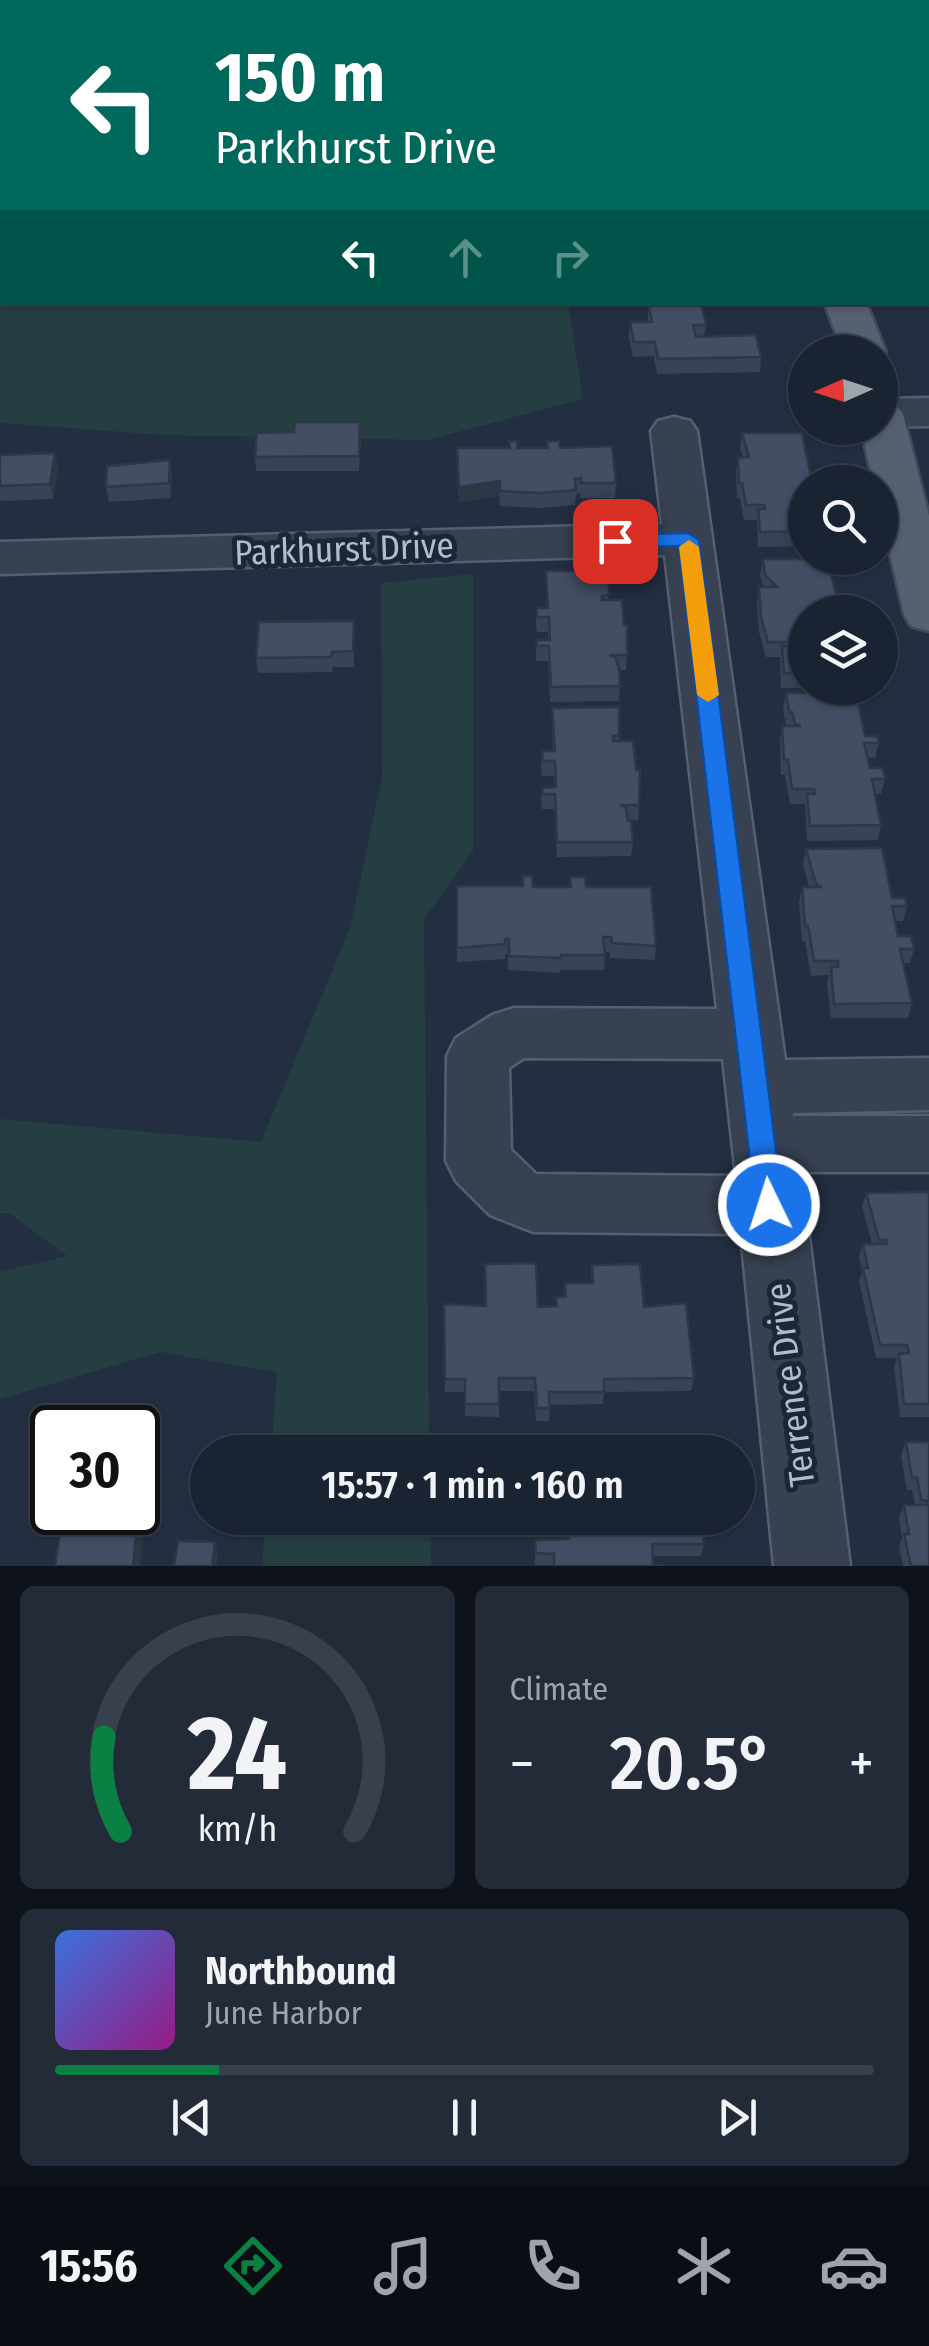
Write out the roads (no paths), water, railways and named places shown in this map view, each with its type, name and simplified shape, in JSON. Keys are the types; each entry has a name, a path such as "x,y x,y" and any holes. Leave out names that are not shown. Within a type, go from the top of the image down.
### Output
{"main road":[{"path":"846,305 859,335"},
{"path":"861,305 864,335"},
{"path":"888,445 929,614"}],"street":[{"path":"898,413 929,412"},
{"name":"Terrence Drive","path":"674,430 812,1566"},
{"name":"Parkhurst Drive","path":"0,558 688,540"},
{"path":"760,1118 929,1084"},
{"path":"760,1118 929,1144"}]}
